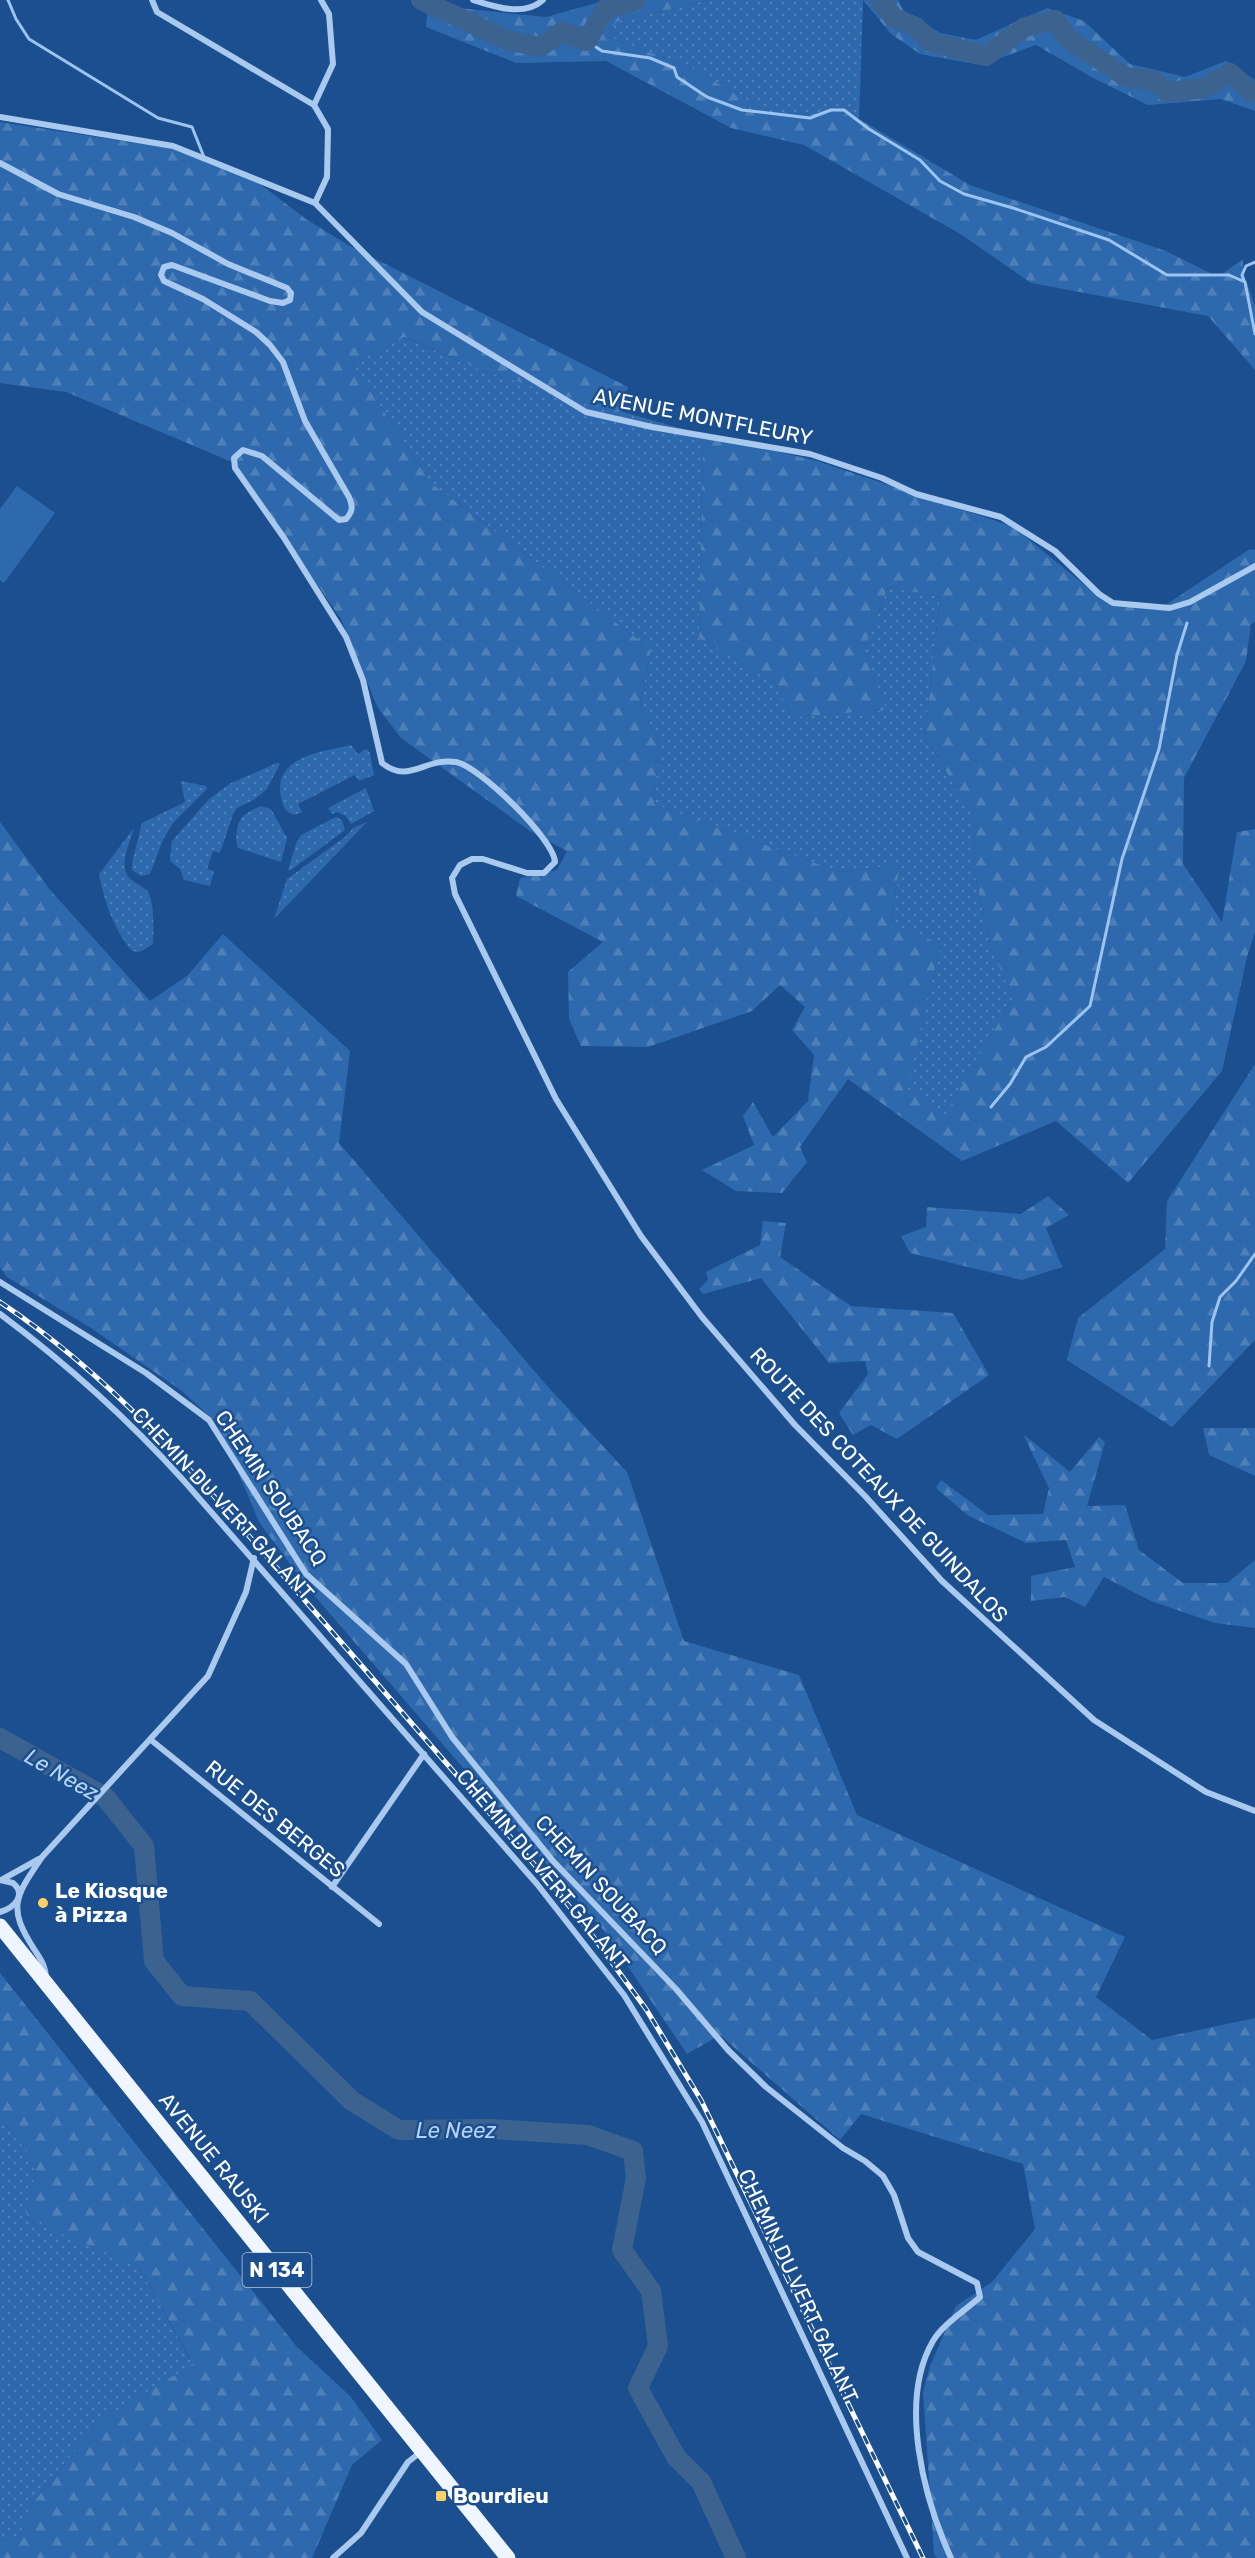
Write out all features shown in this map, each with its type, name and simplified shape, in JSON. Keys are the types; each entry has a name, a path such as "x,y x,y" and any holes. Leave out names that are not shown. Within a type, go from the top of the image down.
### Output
{"main road":[{"name":"AVENUE RAUSKI","path":"0,1926 508,2558"}],"street":[{"path":"152,0 157,12 314,105 328,129 327,177 315,203"},
{"path":"314,105 333,64 329,14 321,0"},
{"path":"473,0 499,8 529,9 543,0"},
{"name":"AVENUE MONTFLEURY","path":"0,117 173,146 315,203 422,312 586,412 652,427 810,454 882,478 916,494 1001,517 1055,551 1099,594 1113,603 1170,608 1190,602 1255,566"},
{"name":"ROUTE DES COTEAUX DE GUINDALOS","path":"0,164 58,194 134,217 172,233 228,264 287,288 291,293 290,300 283,303 270,301 172,265 164,267 161,274 164,281 203,299 256,332 270,345 283,362 305,421 350,497 353,506 351,513 346,519 339,520 262,456 243,450 234,458 235,468 284,538 346,637 363,680 382,763 391,771 403,773 440,760 459,762 475,770 510,801 555,855 555,862 544,873 527,873 483,859 472,859 460,865 452,878 454,894 556,1099 641,1236 702,1317 795,1425 865,1496 942,1581 992,1630 1094,1719 1206,1792 1255,1811"},
{"name":"CHEMIN SOUBACQ","path":"0,1282 146,1373 209,1420 306,1574 406,1664 452,1737 553,1861 676,1989 728,2050 766,2086 843,2148 865,2161 883,2176 894,2195 908,2238 918,2252 977,2283 980,2297 934,2340 920,2371 916,2396 921,2469 936,2525 951,2558"},
{"name":"CHEMIN DU VERT GALANT","path":"0,1314 57,1357 150,1444 254,1558 537,1884 624,1995 702,2122 907,2558"},
{"path":"0,1912 11,1909 18,1902 42,1857 208,1676 246,1592 254,1558"},
{"name":"RUE DES BERGES","path":"150,1740 379,1924"},
{"path":"332,1887 424,1754"},
{"path":"0,1880 42,1857"},
{"path":"0,1880 7,1880 17,1886 18,1921 46,1968 46,1982"},
{"path":"333,2558 361,2533 408,2462 423,2451"}],"green space":[{"path":"607,0 709,0 616,22 609,37 691,68 770,113 851,114 970,185 1166,251 1218,277 1243,259 1243,271 1255,306 1255,370 1208,316 1031,283 962,235 804,145 731,128 606,61 516,63 426,27 428,5 546,17"},
{"path":"709,0 863,0 859,119 851,114 770,113 691,68 609,37 616,22"},
{"path":"863,0 898,0 903,10 940,33 920,54 891,34"},
{"path":"1047,8 1084,21 1130,64 1185,77 1226,61 1255,80 1255,111 1221,99 1148,105 1093,78 1036,45 981,65 976,40"},
{"path":"940,33 976,40 981,65 920,54"},
{"path":"0,122 174,149 248,175 306,219 348,245 628,387 619,412 483,371 404,337 352,363 431,483 651,649 640,706 659,742 654,804 840,872 900,865 890,926 941,943 907,1088 945,1115 1013,998 991,948 975,875 974,818 925,736 940,597 888,587 863,650 887,710 792,717 776,684 699,638 703,435 814,460 1014,527 1104,601 1158,610 1250,549 1255,550 1255,622 1251,624 1246,661 1184,778 1183,864 1222,922 1237,832 1255,829 1255,932 1247,957 1222,1071 1128,1183 1056,1121 962,1161 848,1079 800,1147 807,1162 782,1193 736,1191 702,1170 754,1145 743,1116 753,1102 773,1137 808,1101 814,1055 792,1030 805,1007 780,985 752,1011 648,1047 581,1046 569,1019 568,972 603,942 516,896 520,878 557,870 567,851 530,831 401,738 378,708 341,619 232,462 66,392 0,383"},
{"path":"403,337 483,371 703,435 699,638 776,684 792,717 886,710 863,650 888,587 940,597 925,736 974,818 975,875 991,948 1013,998 945,1116 906,1088 941,943 890,927 900,865 840,872 654,804 659,742 640,706 651,649 431,483 352,363"},
{"path":"17,486 55,513 4,583 0,580 0,509"},
{"path":"351,745 358,754 366,749 370,753 374,775 359,781 355,775 298,804 302,812 294,815 286,810 281,797 281,783 284,773 292,764 314,754"},
{"path":"277,763 280,764 267,789 255,799 237,808 233,814 220,853 213,851 207,869 214,871 210,886 184,880 180,869 170,861 172,841 209,799 231,783"},
{"path":"181,781 206,786 207,789 173,823 163,840 150,874 141,876 132,870 132,863 142,823 185,802"},
{"path":"366,788 374,811 351,824 346,816 337,812 332,814 328,808"},
{"path":"260,806 271,809 287,838 281,862 238,848 236,841 241,819"},
{"path":"336,817 342,820 345,830 288,870 301,835"},
{"path":"0,822 51,891 150,1001 188,975 223,934 350,1051 339,1143 549,1388 627,1472 684,1641 799,1675 857,1815 1125,1937 1096,1997 1152,2040 1255,2018 1255,2558 937,2558 934,2554 923,2392 930,2366 956,2306 992,2282 1035,2229 1023,2164 861,2114 840,2140 720,2035 687,2054 604,1931 306,1586 259,1522 218,1424 182,1391 91,1328 7,1277 0,1268"},
{"path":"367,822 274,919 287,879 345,837 353,828"},
{"path":"134,828 124,865 128,877 148,892 153,917 153,944 140,952 132,951 115,925 99,874"},
{"path":"1255,1064 1255,1340 1172,1427 1067,1360 1078,1318 1165,1249 1167,1201"},
{"path":"1048,1196 1069,1215 1046,1228 1062,1267 1022,1280 910,1253 901,1236 926,1227 927,1207 1021,1214"},
{"path":"763,1221 786,1223 780,1257 851,1306 953,1313 989,1375 897,1439 871,1425 853,1435 839,1413 868,1374 865,1361 829,1363 761,1278 703,1294 699,1289 708,1280 706,1272 760,1245"},
{"path":"1203,1428 1255,1428 1255,1476 1209,1455"},
{"path":"1023,1434 1070,1472 1099,1437 1105,1442 1087,1506 1125,1505 1139,1550 1183,1583 1227,1583 1255,1560 1255,1628 1215,1623 1151,1601 1104,1577 1085,1607 1065,1597 1031,1601 1031,1576 1075,1567 1066,1540 1026,1543 967,1515 936,1488 941,1480 988,1515 1043,1514 1049,1488"},
{"path":"0,1973 297,2347 350,2396 382,2440 352,2465 312,2558 0,2558 0,2540 20,2536 32,2504 99,2421 193,2364 139,2267 26,2218 37,2163 0,2119"},
{"path":"0,2119 37,2163 26,2218 139,2267 193,2365 99,2421 32,2504 20,2536 0,2540"}],"waterway":[{"path":"8,0 16,19 29,39 158,118 192,127 204,157"},
{"path":"421,0 507,40 540,47 562,32 587,41 605,9 637,0"},
{"path":"880,0 894,18 916,27 931,42 986,56 1025,27 1055,20 1068,39 1126,77 1154,81 1166,92 1205,88 1230,73 1252,92 1255,92"},
{"path":"587,41 602,51 650,58 674,68 677,77 707,97 742,110 810,118 831,110 844,110 869,129 920,160 940,181 964,194 1109,240 1167,275 1229,275 1245,282 1255,334"},
{"path":"1244,281 1242,275 1246,266 1255,262"},
{"path":"991,1107 1010,1084 1026,1057 1046,1047 1090,1006 1122,859 1159,749 1177,655 1187,623"},
{"path":"1209,1366 1212,1322 1220,1297 1236,1281 1255,1254"},
{"name":"Le Neez","path":"0,1738 105,1797 144,1846 154,1961 182,1996 250,2001 352,2101 399,2130 490,2129 588,2135 633,2151 636,2178 622,2250 651,2291 658,2346 638,2388 676,2457 701,2482 736,2558"}],"railway":[{"path":"0,1302 82,1365 120,1399 192,1472 553,1886 589,1931 646,2009 701,2100 923,2558"}],"place":[{"name":"Le Kiosque à Pizza","path":"43,1903"},
{"name":"Bourdieu","path":"441,2496"}]}
